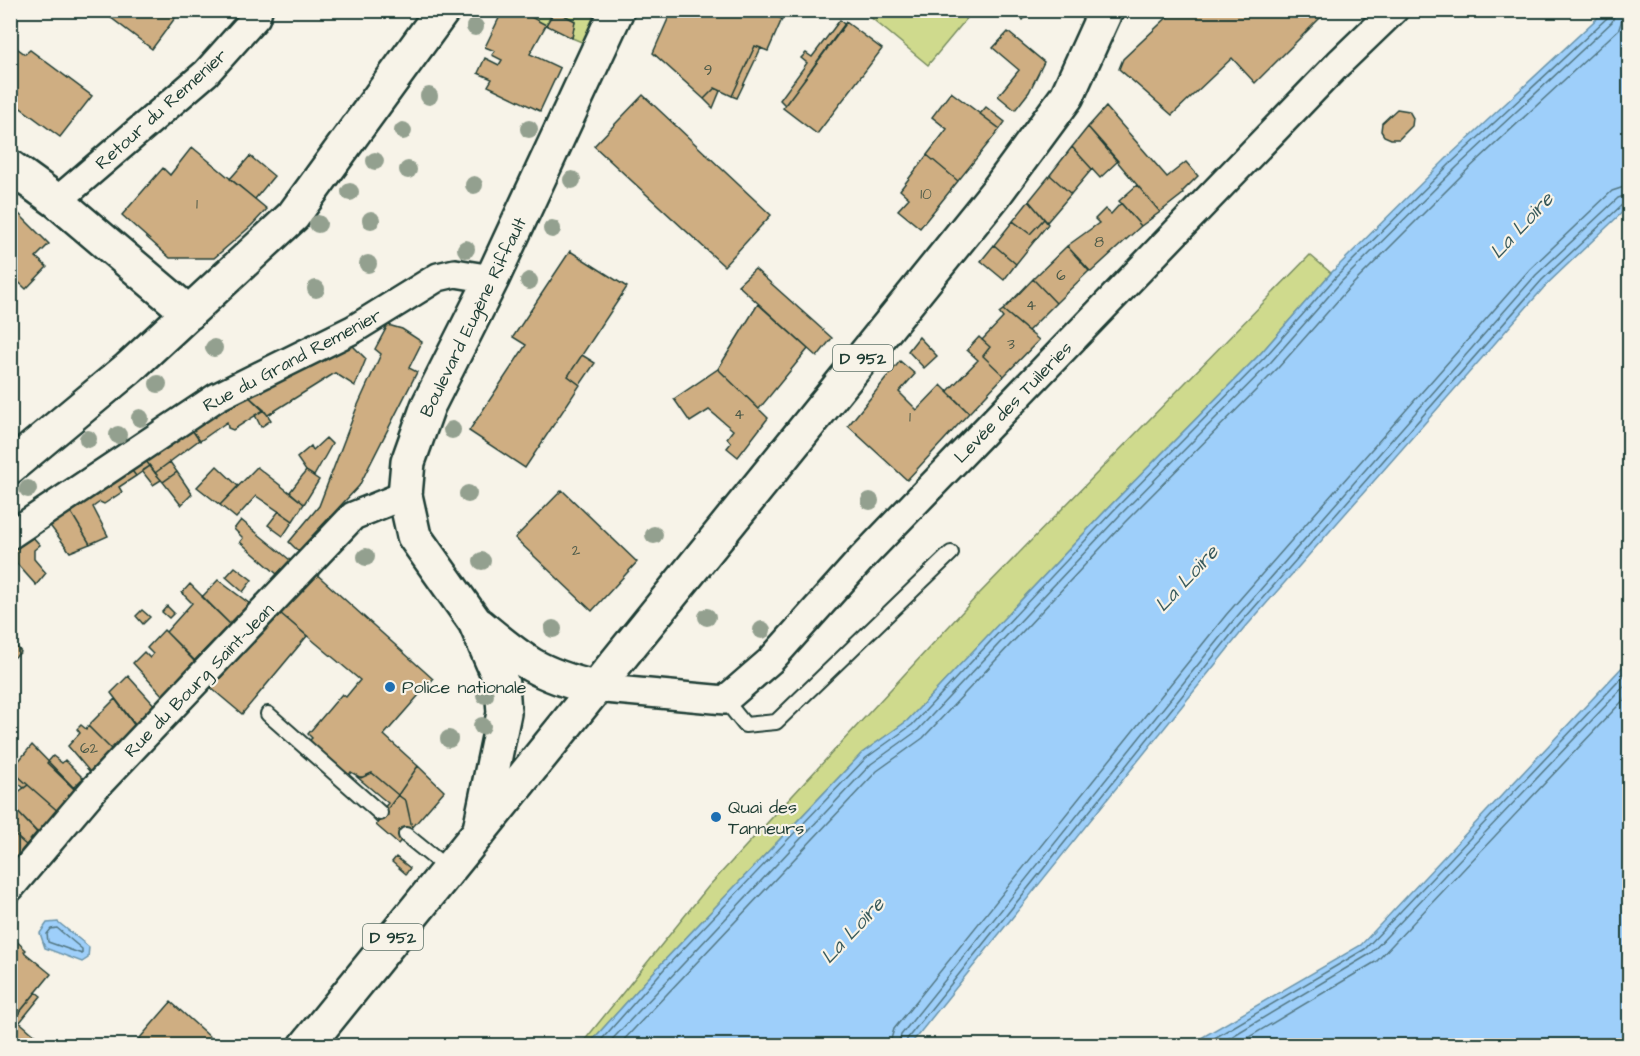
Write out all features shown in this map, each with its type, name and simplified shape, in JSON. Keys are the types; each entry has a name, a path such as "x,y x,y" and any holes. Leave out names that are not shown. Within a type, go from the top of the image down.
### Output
{"main road":[{"path":"10,467 129,368 293,216 443,10"},
{"name":"Boulevard Eugène Riffault","path":"480,829 504,713 502,684 475,622 414,536 405,495 408,462 428,406 492,279 617,10"},
{"name":"D 952","path":"306,1046 995,194 1067,96 1107,10"},
{"path":"10,167 57,201 189,313"},
{"name":"Boulevard Eugène Riffault","path":"475,622 526,664 556,679 594,688"}],"street":[{"name":"Retour du Remenier","path":"57,201 206,73 256,17 258,10"},
{"name":"Levée des Tuileries","path":"724,700 770,661 862,557 1332,71 1394,10"},
{"name":"Rue du Grand Remenier","path":"10,535 217,397 354,329 438,277 454,273 492,279"},
{"name":"Rue du Bourg Saint-Jean","path":"10,888 94,789 353,516 405,495"},
{"path":"594,688 724,700"}],"lane":[{"path":"724,700 745,725 776,722 951,553"},
{"path":"268,714 380,813"},
{"path":"406,835 448,869"}],"green space":[{"path":"518,11 555,11 546,25"},
{"path":"556,11 605,11 589,45 572,38 575,21"},
{"path":"863,11 973,11 928,65"},
{"path":"1310,255 1331,273 1261,353 1109,507 907,721 862,753 661,964 588,1045 580,1046 708,887 976,597"}],"water":[{"name":"La Loire","path":"1605,11 1629,11 1629,206 1547,284 1243,630 910,1045 588,1045 661,964 862,753 907,721 1109,507 1261,353 1331,273 1447,158"},
{"path":"1629,660 1629,1045 1189,1045 1361,945"},
{"path":"58,922 89,947 88,958 82,962 45,948 40,933 47,923"}],"building":[{"path":"115,10 181,10 152,49 110,17"},
{"path":"503,10 518,10 546,25 530,54 560,68 540,111 488,86 492,79 478,73 485,58 499,65 502,60 492,55 495,51 485,47"},
{"path":"555,10 575,21 572,38 546,25"},
{"path":"672,10 772,10 770,13 782,19 768,51 755,46 732,96 715,88 704,99 653,53"},
{"path":"1011,10 1031,10 1023,20"},
{"path":"1175,10 1328,10 1255,83 1232,58 1172,115 1119,69 1123,59"},
{"path":"840,20 845,25 785,105 780,100 807,63 801,58 806,53 812,57"},
{"path":"846,22 882,49 817,134 783,108"},
{"path":"1008,32 1044,62 1029,92 1015,110 998,96 1019,70 993,48"},
{"path":"10,43 25,54 30,50 92,96 60,137 10,100"},
{"path":"755,46 761,48 737,98 732,96"},
{"path":"715,88 720,91 713,108 704,99"},
{"path":"951,92 1000,129 958,181 927,155 947,129 932,117"},
{"path":"643,95 771,215 724,266 594,146"},
{"path":"986,107 1005,122 1000,129 980,114"},
{"path":"1106,107 1167,177 1186,162 1198,176 1182,192 1183,194 1160,212 1088,127"},
{"path":"1397,109 1409,111 1413,118 1412,126 1399,139 1391,139 1384,136 1381,131 1382,123"},
{"path":"1088,127 1118,161 1100,178 1072,147"},
{"path":"192,147 267,209 214,258 170,258 122,215 163,168 170,175"},
{"path":"1072,147 1092,169 1071,194 1050,175"},
{"path":"927,155 958,181 920,228 898,210 909,198 900,190"},
{"path":"250,156 274,176 255,199 230,179"},
{"path":"1050,175 1071,194 1047,222 1029,201"},
{"path":"1137,185 1160,212 1141,226 1119,201"},
{"path":"1029,201 1044,219 1030,234 1013,221"},
{"path":"1121,203 1141,226 1091,272 1067,246 1099,223 1095,219 1105,209 1111,214"},
{"path":"11,206 49,244 36,257 47,267 26,289 10,274"},
{"path":"1044,219 1048,224 1016,264 994,245 1013,221 1030,234"},
{"path":"994,245 1016,264 1004,280 981,261"},
{"path":"1067,246 1089,271 1056,303 1033,279"},
{"path":"570,251 627,287 568,376 580,385 525,468 469,431 526,345 513,337"},
{"path":"755,269 832,338 817,357 738,285"},
{"path":"1033,279 1056,303 1028,331 1003,310"},
{"path":"758,304 808,349 759,409 718,369"},
{"path":"1003,310 1039,340 1004,376 983,356 990,347 982,340 1003,318 999,313"},
{"path":"388,325 402,329 422,342 409,368 417,372 359,486 298,551 289,542 319,506 357,407 381,354 375,349"},
{"path":"919,337 937,356 924,368 908,351"},
{"path":"979,337 990,347 983,356 1004,376 969,413 947,392 978,360 967,350"},
{"path":"349,342 366,359 355,386 335,373 268,415 246,394"},
{"path":"582,355 595,363 580,385 568,376"},
{"path":"900,361 915,374 899,392 917,410 941,385 969,413 907,480 848,426"},
{"path":"718,369 768,418 738,457 727,448 731,443 727,438 733,430 709,410 690,422 674,399"},
{"path":"246,394 264,410 233,430 228,428 227,422 200,441 190,427"},
{"path":"264,410 271,420 261,427 255,415"},
{"path":"190,427 199,440 155,473 143,457"},
{"path":"326,438 332,444 314,476 306,471 297,458 311,446 313,450"},
{"path":"143,457 150,466 136,476 129,467"},
{"path":"170,462 177,472 163,482 155,473"},
{"path":"150,466 161,480 153,485 142,471"},
{"path":"217,466 238,486 220,505 197,487"},
{"path":"129,467 136,476 119,487 122,492 104,504 100,502 93,507 108,536 90,544 69,509"},
{"path":"257,467 304,504 293,521 256,496 236,518 220,505"},
{"path":"306,471 319,480 304,504 290,492"},
{"path":"177,472 192,494 181,505 163,482"},
{"path":"562,490 637,562 592,611 515,538"},
{"path":"69,509 90,544 70,552 48,523"},
{"path":"279,511 293,521 283,536 268,525"},
{"path":"241,520 290,560 277,574 240,542 243,538 234,529"},
{"path":"31,535 40,545 34,550 34,559 46,573 36,585 10,556 10,548"},
{"path":"235,567 252,580 243,592 226,577"},
{"name":"Police nationale","path":"313,571 433,679 384,735 418,766 398,795 372,773 361,778 351,772 349,775 309,741 312,738 308,734 342,694 346,697 360,680 280,613"},
{"path":"218,580 254,607 236,630 202,597"},
{"path":"190,584 230,624 194,661 166,632 192,603 182,593"},
{"path":"167,606 174,613 169,618 162,612"},
{"path":"142,610 150,617 143,624 136,616"},
{"path":"280,613 307,636 242,714 211,688"},
{"path":"164,630 197,663 163,696 133,663 144,652 150,658 153,654 147,648"},
{"path":"10,638 21,652 10,661"},
{"path":"128,676 157,708 139,730 111,693"},
{"path":"115,699 135,726 112,750 88,726"},
{"path":"81,725 86,729 88,726 112,750 90,772 68,746 80,733 77,729"},
{"path":"32,745 78,792 60,813 11,770"},
{"path":"53,756 62,763 65,760 83,778 73,788 47,763"},
{"path":"418,766 444,791 412,828 406,801 398,795"},
{"path":"372,773 398,795 377,823 374,820 388,803 357,777"},
{"path":"17,775 28,785 24,788 13,779"},
{"path":"28,785 60,813 40,836 10,804 10,798"},
{"path":"398,795 406,801 412,828 398,844 376,825"},
{"path":"10,804 37,832 26,845 10,831"},
{"path":"10,831 26,845 14,860 10,857"},
{"path":"396,857 410,868 406,874 392,862"},
{"path":"10,935 26,950 24,952 51,974 15,1018 47,1046 10,1046"},
{"path":"36,992 41,996 20,1022 15,1018"},
{"path":"171,1002 211,1038 204,1046 133,1046"}],"place":[{"name":"Police nationale","path":"390,687"},
{"name":"Quai des Tanneurs","path":"716,817"}]}
